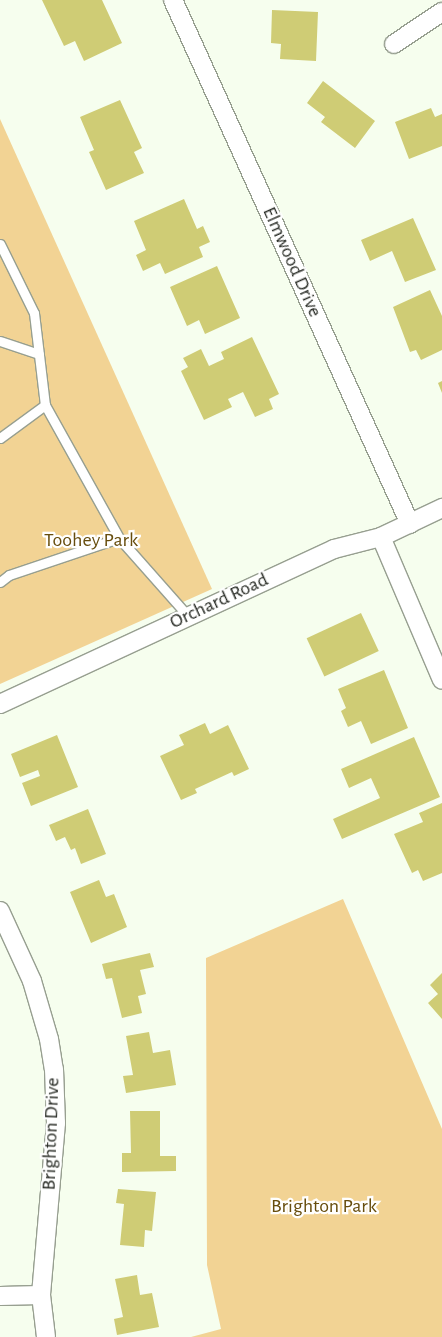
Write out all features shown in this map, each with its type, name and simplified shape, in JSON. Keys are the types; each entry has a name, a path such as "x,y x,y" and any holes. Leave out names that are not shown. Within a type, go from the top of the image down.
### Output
{"street":[{"name":"Elmwood Drive","path":"173,0 410,524"},
{"path":"394,44 442,12"},
{"name":"Orchard Road","path":"0,704 334,549 381,537 442,508"},
{"path":"381,537 442,680"},
{"name":"Brighton Drive","path":"0,912 35,990 54,1069 56,1123 41,1296 46,1337"},
{"path":"0,1296 41,1296"}],"lane":[{"path":"0,244 34,312 46,405 119,538 188,616"},
{"path":"0,341 39,354"},
{"path":"0,438 46,405"},
{"path":"0,582 9,575 119,538"}],"green space":[{"name":"Toohey Park","path":"0,119 212,589 0,684"},
{"name":"Brighton Park","path":"343,899 442,1129 442,1337 191,1337 221,1329 207,1265 206,958"}],"building":[{"path":"42,0 102,0 122,43 84,61 75,41 64,46"},
{"path":"272,10 318,12 316,61 280,59 281,44 271,43"},
{"path":"323,81 375,121 355,148 321,122 325,117 307,103"},
{"path":"120,100 142,148 134,152 144,173 106,190 89,152 94,150 80,117"},
{"path":"431,108 435,117 442,114 442,146 409,159 395,122"},
{"path":"184,199 197,229 203,226 210,242 199,247 203,257 165,274 160,263 143,271 136,255 146,250 134,221"},
{"path":"413,218 436,270 405,282 392,251 370,261 361,240"},
{"path":"217,266 240,318 205,334 199,320 187,326 170,287"},
{"path":"430,290 442,316 442,350 421,360 416,350 410,352 393,307"},
{"path":"252,337 279,394 269,399 273,409 255,417 243,392 228,399 232,407 204,420 181,371 188,367 183,358 201,349 209,366 224,359 221,352"},
{"path":"442,381 442,393 438,383"},
{"path":"361,613 379,651 324,676 307,638"},
{"path":"384,670 408,728 371,744 361,721 348,727 341,711 346,708 338,689"},
{"path":"205,723 210,734 228,725 249,769 234,776 232,772 195,789 197,793 181,800 160,756 184,745 179,735"},
{"path":"57,735 78,787 31,806 22,783 40,776 38,770 20,777 11,754"},
{"path":"414,737 440,797 342,839 333,819 380,798 371,778 349,788 341,769"},
{"path":"442,803 442,873 423,881 418,870 412,873 394,834 423,822 419,813"},
{"path":"88,809 106,854 81,864 75,848 71,850 65,837 56,841 49,825"},
{"path":"99,880 106,897 114,894 127,927 91,943 70,892"},
{"path":"150,953 154,967 140,970 146,994 138,996 142,1013 122,1018 112,978 106,979 102,964"},
{"path":"442,973 442,1019 428,1003 438,994 430,985"},
{"path":"149,1032 153,1053 170,1050 176,1085 126,1093 123,1076 133,1075 126,1036"},
{"path":"130,1111 160,1111 160,1156 176,1156 176,1171 122,1172 122,1153 131,1153"},
{"path":"118,1189 156,1192 152,1231 145,1230 144,1247 120,1245 124,1204 116,1203"},
{"path":"137,1275 140,1295 152,1293 159,1327 117,1335 114,1319 123,1317 115,1279"}]}
